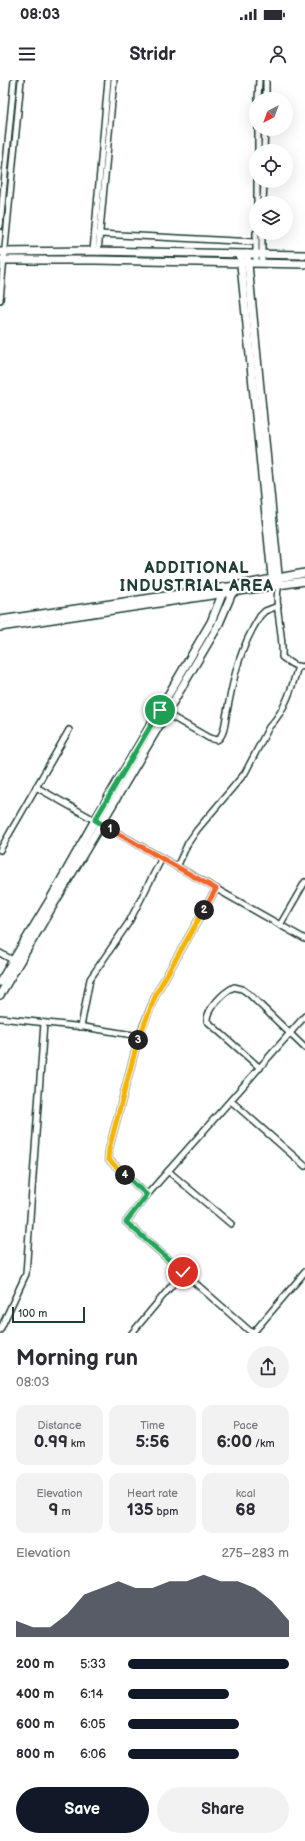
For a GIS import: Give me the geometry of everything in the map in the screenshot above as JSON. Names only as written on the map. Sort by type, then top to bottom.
[{"type":"street","points":[[0,226],[14,80]]},
{"type":"street","points":[[0,300],[2,260],[21,80]]},
{"type":"street","points":[[96,251],[108,80]]},
{"type":"street","points":[[96,251],[99,234],[114,80]]},
{"type":"street","points":[[258,92],[259,80]]},
{"type":"street","points":[[266,80],[266,92]]},
{"type":"street","points":[[99,234],[256,242],[259,254]]},
{"type":"street","points":[[259,263],[261,240]]},
{"type":"street","points":[[3,252],[96,251],[305,255]]},
{"type":"street","points":[[244,254],[283,644],[282,657],[298,666],[305,666]]},
{"type":"street","points":[[2,260],[305,264]]},
{"type":"street","points":[[0,620],[224,590],[232,593],[305,573]]},
{"type":"street","points":[[0,627],[224,590],[235,586],[305,581]]},
{"type":"street","points":[[163,711],[218,626],[235,586]]},
{"type":"street","points":[[0,995],[51,898],[98,822],[163,711],[211,622],[224,590]]},
{"type":"street","points":[[163,711],[209,738],[219,739],[223,730],[234,675],[240,655],[260,616],[265,611],[278,606]]},
{"type":"street","points":[[177,867],[188,843],[197,830],[245,773],[269,727],[275,721],[289,695],[298,666]]},
{"type":"street","points":[[0,850],[69,730]]},
{"type":"street","points":[[36,787],[305,939]]},
{"type":"street","points":[[81,1027],[90,979],[128,922],[162,858]]},
{"type":"street","points":[[280,925],[305,882]]},
{"type":"street","points":[[147,1195],[108,1159],[109,1149],[139,1036],[157,992],[216,889]]},
{"type":"street","points":[[0,953],[16,962]]},
{"type":"street","points":[[0,982],[16,962]]},
{"type":"street","points":[[260,1068],[207,1021],[209,1012],[230,988],[237,986],[249,994],[305,1048]]},
{"type":"street","points":[[305,1016],[147,1195],[126,1222],[252,1333],[305,1272]]},
{"type":"street","points":[[0,1018],[81,1027],[139,1036]]},
{"type":"street","points":[[0,1330],[26,1274],[44,1023]]},
{"type":"street","points":[[230,1101],[305,1166]]},
{"type":"street","points":[[168,1171],[231,1224]]},
{"type":"street","points":[[132,1333],[183,1272]]},
{"type":"district","name":"ADDITIONAL INDUSTRIAL AREA","points":[[197,576]]},
{"type":"route","points":[[160,710],[95,820],[216,889],[157,992],[139,1036],[125,1085],[109,1149],[108,1159],[147,1195],[126,1222],[183,1272]]}]
